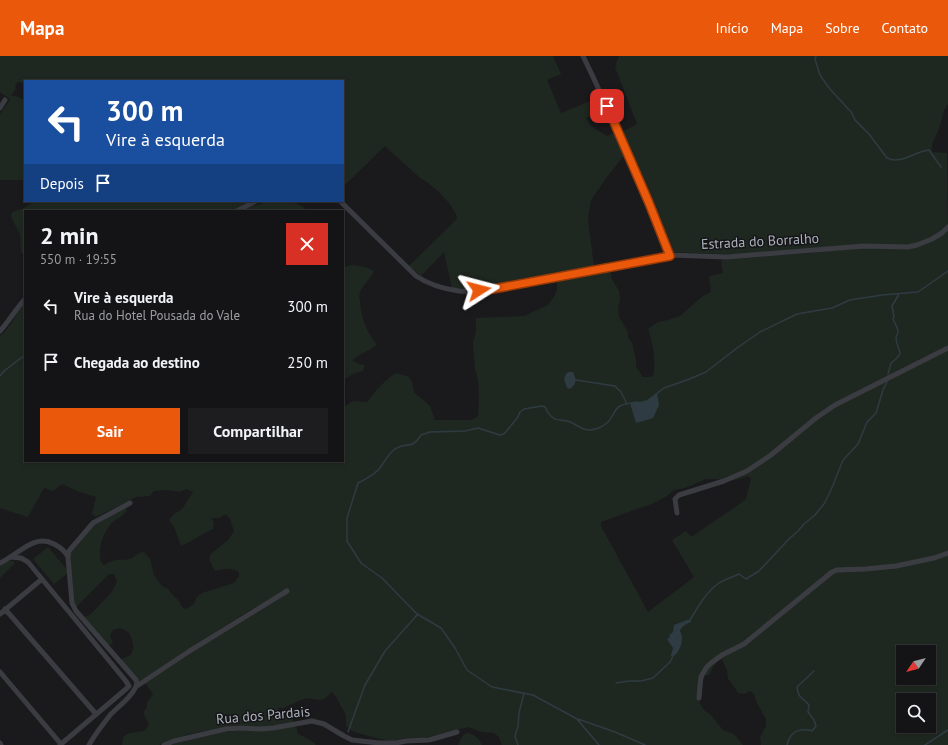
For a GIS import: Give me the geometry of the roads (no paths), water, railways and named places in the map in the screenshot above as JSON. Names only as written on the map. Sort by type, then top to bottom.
[{"type":"street","points":[[583,56],[649,203],[670,256]]},
{"type":"street","points":[[0,108],[5,100]]},
{"type":"street","points":[[239,210],[254,202]]},
{"type":"street","name":"Estrada do Borralho","points":[[341,202],[416,276],[425,282],[458,291],[488,290],[670,256],[727,258],[864,246],[908,247],[917,245],[932,238],[942,233],[948,227]]},
{"type":"street","points":[[0,331],[10,321],[24,300]]},
{"type":"street","points":[[677,513],[675,500],[679,495],[724,481],[747,471],[771,455],[816,418],[835,405],[948,348]]},
{"type":"street","points":[[68,557],[69,551],[93,523],[130,503]]},
{"type":"street","points":[[0,563],[32,543],[40,541],[51,542],[64,551],[70,564],[72,603],[76,611],[132,675],[137,683],[137,686]]},
{"type":"street","points":[[699,698],[701,677],[711,663],[722,655],[737,649],[744,644],[832,572],[837,570],[896,566],[934,558],[948,553]]},
{"type":"street","points":[[0,672],[60,744],[128,688],[128,684],[42,579],[24,560],[11,557]]},
{"type":"street","points":[[0,614],[42,579]]},
{"type":"street","points":[[89,745],[102,725],[137,686],[188,652],[287,591]]},
{"type":"street","points":[[6,609],[96,714]]},
{"type":"street","name":"Rua dos Pardais","points":[[164,745],[174,740],[226,729],[273,728],[312,721],[324,724],[352,740],[379,743],[396,744],[406,741],[429,740],[457,732]]},
{"type":"waterway","points":[[816,56],[815,59],[820,75],[829,88],[852,113],[855,120],[869,134],[887,158],[898,160],[929,150],[941,167]]},
{"type":"waterway","points":[[642,402],[647,401],[664,388],[706,372],[760,332],[797,314],[832,308],[850,300],[882,295],[918,292],[948,271]]},
{"type":"waterway","points":[[888,374],[891,363],[900,354],[896,340],[898,330],[893,319],[894,316],[892,306],[899,294]]},
{"type":"waterway","points":[[0,376],[4,371],[24,356]]},
{"type":"waterway","points":[[576,380],[615,386],[621,392],[627,404]]},
{"type":"waterway","points":[[690,620],[710,590],[724,580],[739,574],[746,579],[759,571],[788,540],[815,515],[824,504],[843,460],[858,444],[867,422],[876,413],[887,382]]},
{"type":"waterway","points":[[599,745],[577,719],[533,695],[492,687],[467,670],[455,648],[441,628],[417,614],[382,578],[361,563],[347,541],[347,518],[358,483],[377,471],[390,453],[395,449],[414,443],[421,435],[430,432],[465,431],[478,428],[500,435],[504,434],[518,417],[520,412],[524,409],[542,406],[545,407],[549,414],[555,419],[570,422],[587,430],[593,430],[602,427],[607,423],[620,406],[638,402]]},
{"type":"waterway","points":[[348,732],[365,685],[385,651],[417,615]]},
{"type":"waterway","points":[[616,683],[641,681],[653,678],[670,662],[673,656]]},
{"type":"waterway","points":[[787,745],[795,732],[804,730],[812,731],[816,726],[814,720],[808,712],[809,705],[799,695],[797,687],[814,671]]},
{"type":"waterway","points":[[518,745],[515,736],[524,693]]},
{"type":"waterway","points":[[578,719],[615,732],[645,745]]},
{"type":"waterway","points":[[925,745],[948,730]]}]
